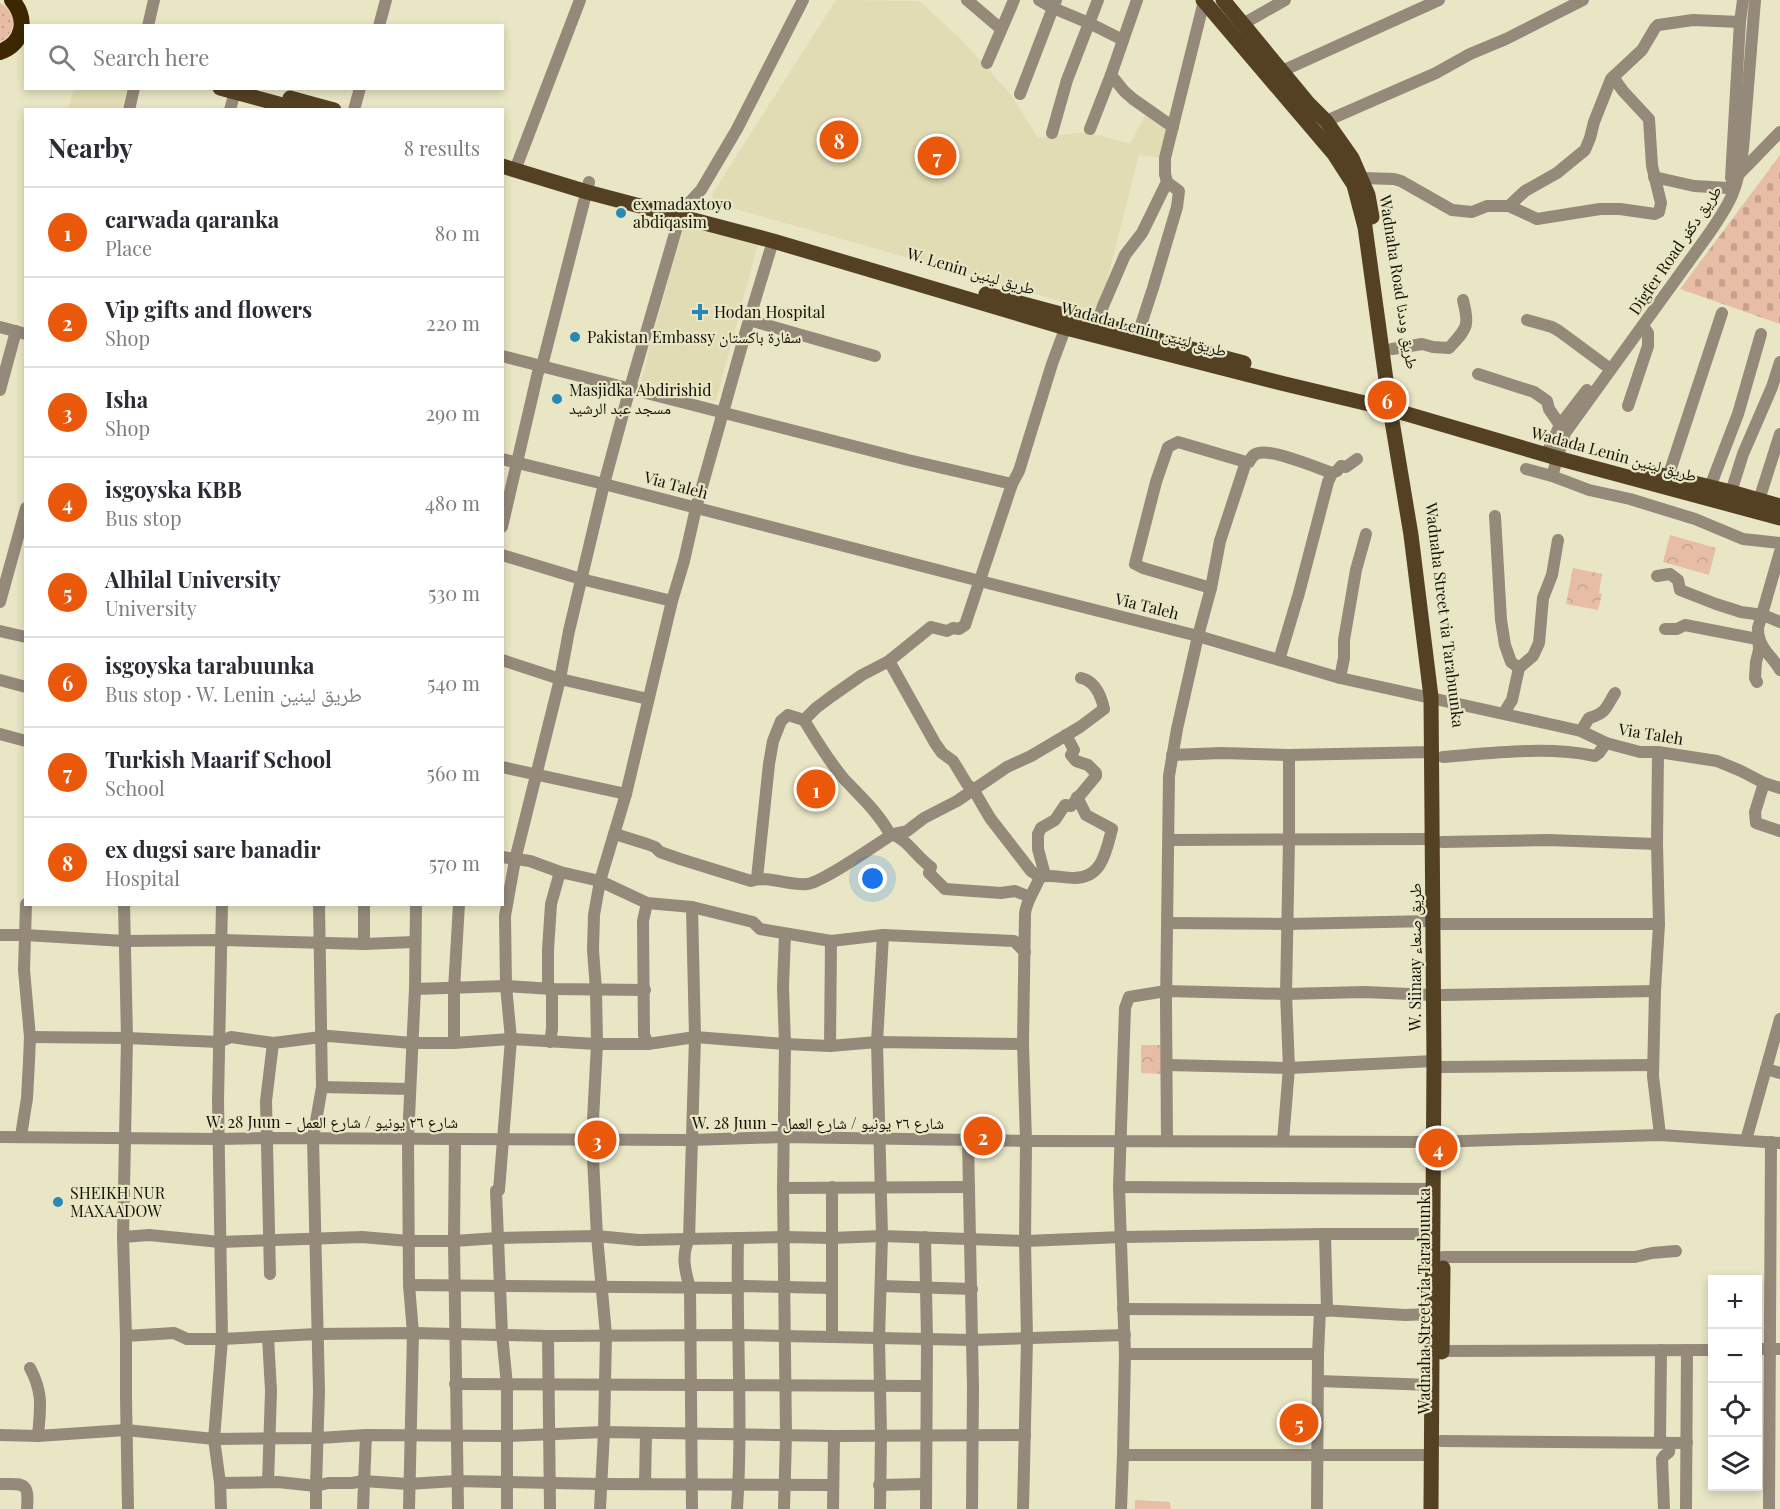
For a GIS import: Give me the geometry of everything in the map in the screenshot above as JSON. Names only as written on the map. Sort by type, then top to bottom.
[{"type":"highway","points":[[0,52],[12,45],[23,31],[21,14],[12,0]]},
{"type":"main road","name":"Wadnaha Road طريق وددنا","points":[[1223,0],[1308,103],[1326,121],[1352,158],[1362,178],[1368,195],[1373,237],[1383,281],[1392,350],[1394,406]]},
{"type":"main road","name":"Wadnaha Road طريق وددنا","points":[[1204,1],[1320,135],[1354,185],[1365,227],[1394,406]]},
{"type":"main road","points":[[236,90],[294,108]]},
{"type":"main road","points":[[262,90],[327,108]]},
{"type":"main road","name":"Wadada Lenin طريق لينين","points":[[507,164],[683,211],[773,241],[1067,323],[1394,406]]},
{"type":"main road","name":"W. Lenin طريق لينين","points":[[683,211],[791,236],[1067,323],[1097,324],[1138,334],[1287,380]]},
{"type":"main road","points":[[1394,406],[1553,452],[1668,477],[1780,506]]},
{"type":"main road","name":"W. Siinaay طريق صنعاء","points":[[1394,406],[1436,699],[1438,1064],[1437,1141],[1432,1189],[1431,1509]]},
{"type":"main road","name":"Wadada Lenin طريق لينين","points":[[1553,452],[1780,518]]},
{"type":"main road","name":"Wadnaha Street via Tarabuunka","points":[[1437,1141],[1443,1257],[1440,1509]]},
{"type":"street","points":[[148,24],[154,0]]},
{"type":"street","points":[[379,24],[386,0]]},
{"type":"street","points":[[507,164],[580,0]]},
{"type":"street","points":[[507,1509],[507,1384],[502,1334],[496,1191],[500,1190],[511,1039],[506,986],[505,916],[509,858],[535,775],[560,680],[604,484],[683,211],[701,190],[737,129],[803,0]]},
{"type":"street","points":[[967,0],[1001,29]]},
{"type":"street","points":[[987,63],[1014,0]]},
{"type":"street","points":[[1039,0],[1055,4],[1123,40]]},
{"type":"street","points":[[1052,133],[1067,80],[1098,0]]},
{"type":"street","points":[[1090,129],[1137,0]]},
{"type":"street","points":[[1243,24],[1285,0]]},
{"type":"street","points":[[1282,71],[1439,0]]},
{"type":"street","points":[[1326,121],[1436,73],[1470,54],[1506,39],[1583,0]]},
{"type":"street","name":"Digfer Road طريق دكفر","points":[[1553,452],[1560,425],[1725,199],[1733,161],[1743,0]]},
{"type":"street","name":"Digfer Road طريق دكفر","points":[[1553,452],[1726,209],[1734,193],[1740,173],[1755,0]]},
{"type":"street","points":[[1138,334],[1177,207],[1179,191],[1167,182],[1165,158],[1204,1]]},
{"type":"street","points":[[1020,94],[1055,4]]},
{"type":"street","points":[[1509,206],[1524,191],[1557,173],[1585,150],[1613,77],[1642,50],[1658,25],[1693,20],[1740,22]]},
{"type":"street","points":[[1111,75],[1145,109],[1173,127]]},
{"type":"street","points":[[1362,178],[1401,181],[1452,210],[1472,212],[1487,206],[1509,206],[1537,219],[1600,209],[1655,214],[1659,212],[1661,203],[1654,177],[1649,119],[1613,77]]},
{"type":"street","points":[[130,108],[134,90]]},
{"type":"street","points":[[231,108],[236,90]]},
{"type":"street","points":[[355,108],[359,90]]},
{"type":"street","points":[[1740,173],[1780,132]]},
{"type":"street","points":[[1654,177],[1694,186],[1729,188]]},
{"type":"street","points":[[1097,324],[1125,255],[1142,233],[1167,182]]},
{"type":"street","points":[[504,519],[538,372],[542,366],[588,187]]},
{"type":"street","points":[[600,1509],[606,1335],[597,1236],[592,1139],[597,1044],[593,950],[594,915],[600,881],[626,794],[696,507],[773,241]]},
{"type":"street","points":[[1392,350],[1422,344],[1449,348],[1465,331],[1467,316],[1463,300]]},
{"type":"street","points":[[1668,477],[1722,313]]},
{"type":"street","points":[[749,320],[874,356]]},
{"type":"street","points":[[1527,320],[1559,331],[1605,365]]},
{"type":"street","points":[[804,720],[816,708],[862,675],[889,661],[931,627],[947,631],[953,628],[959,629],[965,625],[1012,484],[1019,471],[1052,363],[1067,323]]},
{"type":"street","points":[[1628,406],[1648,346],[1648,333],[1643,326]]},
{"type":"street","points":[[0,327],[21,333],[0,390]]},
{"type":"street","points":[[1710,487],[1738,414],[1761,334]]},
{"type":"street","points":[[504,356],[908,460],[1012,484]]},
{"type":"street","points":[[1731,492],[1743,454],[1772,387],[1780,362]]},
{"type":"street","points":[[1478,374],[1534,392],[1547,401],[1549,409],[1560,425]]},
{"type":"street","points":[[1759,500],[1780,434]]},
{"type":"street","points":[[1211,588],[1135,564],[1156,482],[1168,447],[1178,442],[1246,462]]},
{"type":"street","points":[[1167,1141],[1166,991],[1169,776],[1220,541],[1246,462],[1249,462],[1252,456],[1261,452],[1297,460],[1332,473],[1357,459]]},
{"type":"street","points":[[1552,476],[1553,452]]},
{"type":"street","name":"Via Taleh","points":[[504,460],[1198,636],[1340,678],[1581,731],[1606,743],[1640,752],[1658,752],[1717,761],[1780,788]]},
{"type":"street","points":[[1526,469],[1589,490],[1630,499],[1695,519],[1743,539],[1780,543]]},
{"type":"street","points":[[1280,660],[1324,495],[1332,473]]},
{"type":"street","points":[[1495,516],[1501,620],[1505,645],[1511,662],[1519,668]]},
{"type":"street","points":[[1340,678],[1356,570],[1366,534]]},
{"type":"street","points":[[0,602],[22,535]]},
{"type":"street","points":[[1504,713],[1512,700],[1519,668],[1533,656],[1539,643],[1543,598],[1552,575],[1558,540]]},
{"type":"street","points":[[1780,552],[1758,628],[1761,646],[1772,656],[1780,670]]},
{"type":"street","points":[[504,556],[581,579],[672,601]]},
{"type":"street","points":[[1656,576],[1670,574],[1678,580],[1680,590],[1716,604],[1742,612],[1763,615],[1780,622]]},
{"type":"street","points":[[1665,629],[1677,629],[1685,625],[1757,639],[1759,637]]},
{"type":"street","points":[[0,631],[24,637]]},
{"type":"street","points":[[1756,682],[1759,637]]},
{"type":"street","points":[[504,661],[560,680],[648,699]]},
{"type":"street","points":[[889,661],[935,743],[942,753],[953,761],[967,784],[974,789],[990,818],[1031,871],[1042,876],[1074,878],[1091,875],[1099,868],[1112,830],[1086,815],[1077,797]]},
{"type":"street","points":[[615,834],[655,847],[660,852],[680,860],[751,880],[758,878],[794,885],[811,884],[893,834],[907,831],[1007,767],[1031,756],[1080,727],[1104,709],[1097,689],[1089,679],[1081,678]]},
{"type":"street","points":[[0,680],[24,686]]},
{"type":"street","points":[[1581,731],[1589,718],[1606,710],[1615,693]]},
{"type":"street","points":[[758,878],[773,741],[781,721],[788,715],[804,720],[827,758],[871,806],[890,834],[905,842],[931,867],[929,873],[945,889],[1001,893],[1015,891],[1030,897]]},
{"type":"street","points":[[0,734],[24,740]]},
{"type":"street","points":[[1023,1509],[1027,1339],[1023,1044],[1025,907],[1042,876],[1038,849],[1038,834],[1041,828],[1055,820],[1065,805],[1071,806],[1096,776],[1096,772],[1088,765],[1076,761],[1071,755],[1074,750],[1066,735]]},
{"type":"street","points":[[1172,755],[1221,753],[1437,754],[1525,751],[1582,753],[1595,756],[1606,743]]},
{"type":"street","points":[[1658,752],[1659,924],[1653,1065],[1660,1135]]},
{"type":"street","points":[[1283,1141],[1289,1068],[1286,994],[1289,755]]},
{"type":"street","points":[[504,767],[626,794]]},
{"type":"street","points":[[1764,783],[1755,813],[1756,823],[1780,831]]},
{"type":"street","points":[[1168,840],[1548,840],[1657,844]]},
{"type":"street","points":[[509,858],[530,861],[560,872],[600,881],[647,903],[692,907],[753,922],[760,929],[785,934],[831,941],[883,935],[1014,941],[1025,952]]},
{"type":"street","points":[[550,1042],[552,989],[548,984],[548,951],[551,904],[560,872]]},
{"type":"street","points":[[647,903],[644,921],[644,1035],[648,1044]]},
{"type":"street","points":[[21,1136],[27,1098],[30,1037],[24,970],[26,906]]},
{"type":"street","points":[[124,906],[127,1038],[123,1237],[128,1509]]},
{"type":"street","points":[[221,1509],[214,1438],[222,1339],[218,1139],[222,906]]},
{"type":"street","points":[[316,1509],[319,1392],[313,1138],[322,1087],[319,906]]},
{"type":"street","points":[[364,906],[364,944]]},
{"type":"street","points":[[409,1509],[413,1333],[409,1285],[408,1139],[415,989],[416,906]]},
{"type":"street","points":[[454,1043],[454,988],[459,906]]},
{"type":"street","points":[[692,907],[695,1037],[688,1239],[684,1248],[685,1271],[690,1287],[692,1509]]},
{"type":"street","points":[[1167,923],[1659,924]]},
{"type":"street","points":[[784,1509],[786,1484],[783,1188],[785,934]]},
{"type":"street","points":[[0,935],[124,941],[222,940],[364,944],[414,942]]},
{"type":"street","points":[[880,1509],[879,1339],[882,1236],[877,1042],[883,935]]},
{"type":"street","points":[[830,1046],[831,941]]},
{"type":"street","points":[[415,989],[506,986],[645,990]]},
{"type":"street","points":[[1121,1509],[1125,1335],[1119,1187],[1126,1005],[1129,997],[1166,991],[1286,994],[1364,992],[1437,995],[1655,991]]},
{"type":"street","points":[[1746,1140],[1780,1019]]},
{"type":"street","points":[[30,1037],[219,1042],[231,1038],[273,1043],[329,1036],[412,1043],[511,1039],[597,1044],[648,1044],[695,1037],[830,1046],[877,1042],[1023,1044]]},
{"type":"street","points":[[270,1274],[266,1101],[273,1043]]},
{"type":"street","points":[[1167,1065],[1289,1068],[1438,1064],[1653,1065]]},
{"type":"street","points":[[1766,1069],[1780,1073]]},
{"type":"street","points":[[322,1087],[409,1089]]},
{"type":"street","name":"W. 28 Juun - شارع ٢٦ يونيو / شارع العمل","points":[[0,1137],[691,1140],[879,1137],[1026,1141],[1437,1141],[1660,1135],[1775,1142]]},
{"type":"street","points":[[455,1139],[454,1286],[458,1509]]},
{"type":"street","points":[[968,1140],[972,1289],[972,1509]]},
{"type":"street","points":[[1769,1509],[1775,1440],[1775,1395],[1769,1349],[1775,1142]]},
{"type":"street","points":[[832,1186],[832,1336]]},
{"type":"street","points":[[783,1188],[969,1187]]},
{"type":"street","points":[[1119,1187],[1432,1189]]},
{"type":"street","points":[[1317,1509],[1318,1354],[1324,1310],[1325,1234]]},
{"type":"street","points":[[123,1237],[149,1235],[220,1242],[316,1238],[454,1241],[597,1236],[638,1240],[925,1236],[1025,1241],[1122,1237],[1432,1234]]},
{"type":"street","points":[[925,1236],[926,1509]]},
{"type":"street","points":[[737,1509],[739,1484],[738,1239]]},
{"type":"street","points":[[1443,1257],[1635,1257],[1676,1251]]},
{"type":"street","points":[[409,1285],[832,1288]]},
{"type":"street","points":[[881,1286],[972,1289]]},
{"type":"street","points":[[1124,1309],[1324,1310],[1405,1315],[1432,1314]]},
{"type":"street","points":[[126,1336],[174,1333],[187,1338],[222,1339],[317,1334],[413,1333],[548,1336],[691,1334],[972,1340],[1125,1335]]},
{"type":"street","points":[[548,1336],[550,1509]]},
{"type":"street","points":[[267,1337],[271,1391],[268,1482]]},
{"type":"street","points":[[1661,1350],[1665,1442],[1669,1452],[1662,1459],[1664,1509]]},
{"type":"street","points":[[1686,1509],[1687,1350]]},
{"type":"street","points":[[1442,1351],[1708,1350]]},
{"type":"street","points":[[1125,1354],[1318,1354]]},
{"type":"street","points":[[30,1368],[40,1390],[38,1436]]},
{"type":"street","points":[[1318,1382],[1432,1385]]},
{"type":"street","points":[[455,1384],[926,1386]]},
{"type":"street","points":[[0,1435],[38,1436],[126,1430],[214,1438],[319,1438],[411,1434],[506,1436],[604,1432],[834,1436],[1025,1435]]},
{"type":"street","points":[[645,1484],[646,1434]]},
{"type":"street","points":[[363,1509],[366,1435]]},
{"type":"street","points":[[832,1509],[834,1436]]},
{"type":"street","points":[[1442,1441],[1687,1443]]},
{"type":"street","points":[[1124,1455],[1431,1455]]},
{"type":"street","points":[[220,1483],[278,1482],[316,1486],[363,1481],[408,1484],[456,1481],[832,1485]]},
{"type":"street","points":[[0,1484],[22,1484],[27,1487],[27,1509]]},
{"type":"street","points":[[879,1485],[926,1485]]},
{"type":"shaded area","points":[[836,0],[919,1],[961,39],[1012,96],[1038,138],[1087,132],[1130,144],[1146,114],[1168,129],[1162,158],[1139,155],[1099,312],[718,204],[715,201],[712,197],[714,191]]},
{"type":"shaded area","points":[[73,90],[127,90],[121,108],[68,108]]},
{"type":"shaded area","name":"Hodan Hospital","points":[[683,224],[758,243],[716,401],[641,381]]},
{"type":"green space","points":[[0,3],[10,12],[13,23],[10,34],[0,42]]},
{"type":"green space","points":[[1780,155],[1780,324],[1680,289]]},
{"type":"green space","points":[[1670,535],[1716,548],[1709,575],[1663,562]]},
{"type":"green space","points":[[1573,568],[1602,574],[1599,593],[1602,594],[1598,610],[1566,604]]},
{"type":"green space","points":[[1141,1045],[1161,1045],[1161,1074],[1141,1073]]},
{"type":"green space","points":[[1135,1500],[1170,1502],[1171,1509],[1135,1509]]},
{"type":"place","name":"ex dugsi sare banadir","points":[[839,140]]},
{"type":"place","name":"Turkish Maarif School","points":[[937,156]]},
{"type":"place","name":"ex madaxtoyo abdiqasim","points":[[621,213]]},
{"type":"place","name":"Hodan Hospital","points":[[700,312]]},
{"type":"place","name":"Pakistan Embassy سفارة باكستان","points":[[575,337]]},
{"type":"place","name":"Masjidka Abdirishid مسجد عبد الرشيد","points":[[557,399]]},
{"type":"place","name":"isgoyska tarabuunka","points":[[1387,400]]},
{"type":"place","name":"carwada qaranka","points":[[816,789]]},
{"type":"place","name":"Vip gifts and flowers","points":[[983,1136]]},
{"type":"place","name":"Isha","points":[[597,1140]]},
{"type":"place","name":"isgoyska KBB","points":[[1438,1148]]},
{"type":"place","name":"SHEIKH NUR MAXAADOW","points":[[58,1202]]},
{"type":"place","name":"Alhilal University","points":[[1299,1423]]}]
